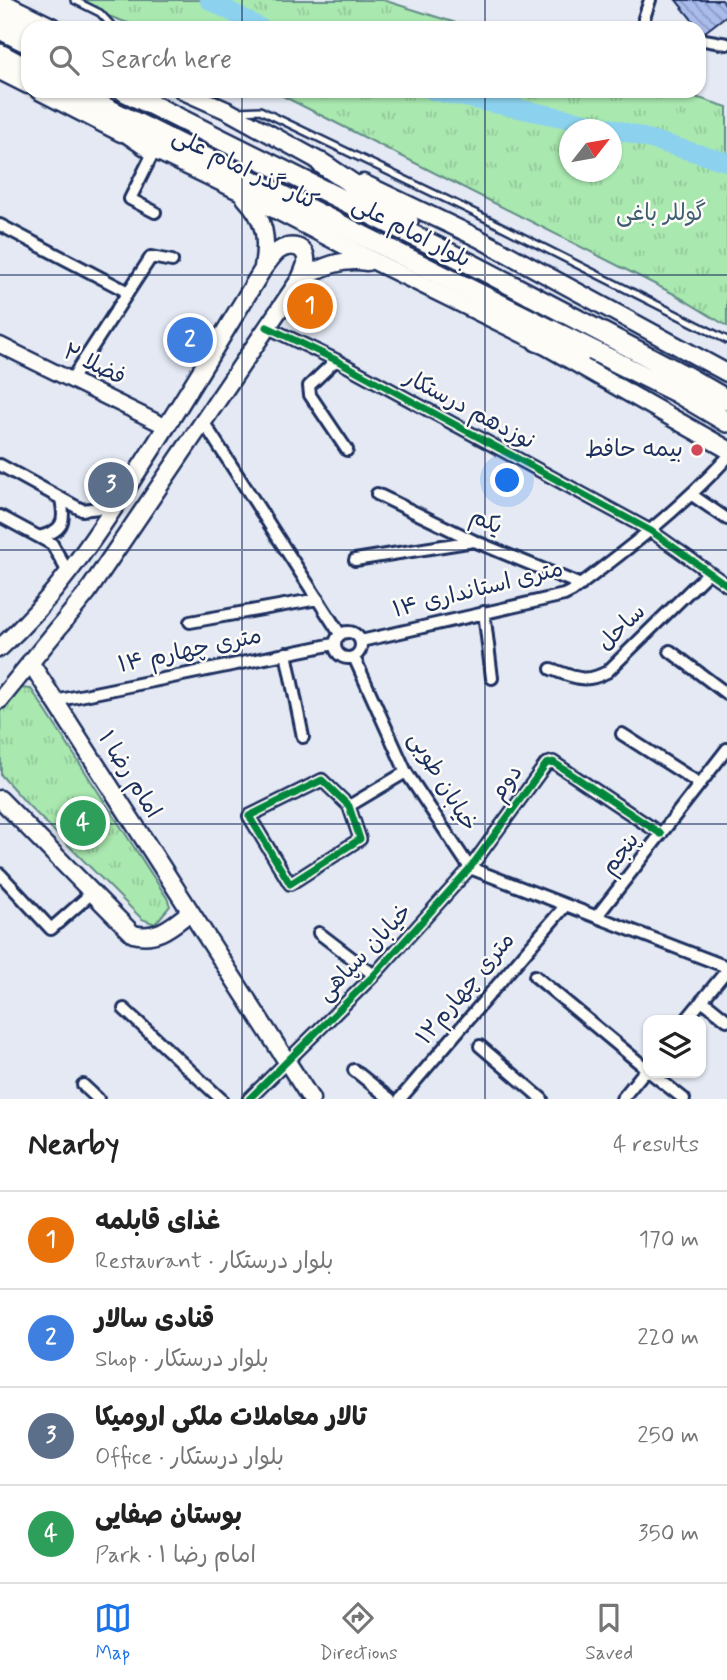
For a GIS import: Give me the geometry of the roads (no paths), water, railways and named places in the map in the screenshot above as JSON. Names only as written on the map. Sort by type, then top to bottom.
[{"type":"highway","points":[[0,16],[21,22]]},
{"type":"highway","points":[[0,29],[21,40]]},
{"type":"highway","points":[[0,54],[21,65]]},
{"type":"highway","points":[[75,98],[154,151]]},
{"type":"highway","name":"بلوار امام علی","points":[[86,98],[676,392],[727,422]]},
{"type":"highway","name":"بلوار امام علی","points":[[138,98],[473,265],[727,400]]},
{"type":"highway","points":[[321,163],[473,265]]},
{"type":"highway","points":[[537,341],[676,392]]},
{"type":"main road","points":[[0,1],[41,21]]},
{"type":"main road","points":[[0,71],[21,82]]},
{"type":"main road","name":"کنار گذر امام علی","points":[[52,98],[537,341],[727,449]]},
{"type":"main road","name":"کنار گذر امام علی","points":[[199,98],[228,111],[321,163],[478,238],[727,373]]},
{"type":"main road","points":[[237,190],[258,212],[263,225],[266,251],[263,269]]},
{"type":"main road","points":[[0,648],[69,574],[167,427],[263,269],[276,252],[291,246],[300,248],[306,263],[300,279],[88,593],[0,700]]},
{"type":"main road","points":[[300,279],[323,266],[351,260],[378,263]]},
{"type":"main road","name":"امام رضا ۱","points":[[30,662],[311,1099]]},
{"type":"main road","points":[[0,799],[133,934],[146,937],[162,933],[189,913]]},
{"type":"street","points":[[644,21],[650,0]]},
{"type":"street","points":[[706,40],[727,44]]},
{"type":"street","points":[[154,151],[130,199],[155,212]]},
{"type":"street","points":[[0,225],[128,292]]},
{"type":"street","points":[[71,380],[151,257],[172,261]]},
{"type":"street","name":"نوزدهم درستکار","points":[[267,327],[336,360],[651,531],[727,585]]},
{"type":"street","name":"فضلا ۲","points":[[0,345],[167,427]]},
{"type":"street","points":[[336,360],[309,386],[310,395],[347,450]]},
{"type":"street","points":[[204,422],[318,599],[337,639],[336,651],[347,659],[359,653],[361,641],[352,632],[337,639]]},
{"type":"street","name":"۱۴ متری استانداری","points":[[361,641],[564,595],[651,531],[692,495],[727,458]]},
{"type":"street","points":[[0,465],[82,510],[116,506]]},
{"type":"street","name":"یکم","points":[[377,494],[474,541],[581,585]]},
{"type":"street","points":[[692,495],[727,519]]},
{"type":"street","points":[[39,537],[52,534],[61,525],[64,514],[61,499]]},
{"type":"street","points":[[0,516],[52,544],[69,574]]},
{"type":"street","points":[[355,560],[474,541]]},
{"type":"street","name":"ساحل","points":[[551,669],[581,679],[593,679],[607,672],[709,572]]},
{"type":"street","points":[[190,622],[318,599]]},
{"type":"street","points":[[484,612],[492,678]]},
{"type":"street","name":"۱۴ متری چهارم","points":[[55,701],[286,653],[337,639]]},
{"type":"street","points":[[670,651],[727,694]]},
{"type":"street","points":[[286,653],[303,737]]},
{"type":"street","name":"خیابان طوبی","points":[[354,657],[406,772],[470,868],[727,968]]},
{"type":"street","points":[[622,734],[700,784]]},
{"type":"street","name":"پنجم","points":[[597,916],[726,751]]},
{"type":"street","name":"دوم","points":[[470,868],[537,773],[545,764],[553,762],[661,834]]},
{"type":"street","points":[[349,806],[406,772]]},
{"type":"street","points":[[321,780],[349,806],[360,839],[290,884],[249,816],[321,780]]},
{"type":"street","name":"خیابان سپاهی","points":[[249,1099],[373,975],[470,868]]},
{"type":"street","points":[[0,874],[51,929],[93,892]]},
{"type":"street","name":"۱۲متری چهارم","points":[[400,1099],[565,906]]},
{"type":"street","points":[[319,933],[373,975]]},
{"type":"street","points":[[690,1015],[727,968]]},
{"type":"street","points":[[535,976],[643,1065]]},
{"type":"street","points":[[702,1000],[727,1020]]},
{"type":"street","points":[[124,1009],[221,1099]]},
{"type":"street","points":[[480,1046],[542,1099]]},
{"type":"street","points":[[354,1070],[390,1099]]},
{"type":"street","points":[[622,1099],[643,1076]]},
{"type":"street","points":[[659,1078],[684,1099]]},
{"type":"street","points":[[82,1085],[98,1099]]},
{"type":"lane","points":[[74,0],[100,13],[107,21]]},
{"type":"lane","points":[[228,111],[260,110],[477,214],[727,340]]},
{"type":"waterway","points":[[209,0],[248,21]]},
{"type":"waterway","points":[[467,98],[608,127],[727,162]]},
{"type":"place","name":"غذای قابلمه","points":[[310,306]]},
{"type":"place","name":"قنادی سالار","points":[[190,340]]},
{"type":"place","name":"بیمه حافط","points":[[697,450]]},
{"type":"place","name":"تالار معاملات ملکی ارومیکا","points":[[111,485]]},
{"type":"place","name":"بوستان صفایی","points":[[83,823]]},
{"type":"park label","name":"گوللر باغی","points":[[661,214]]}]
